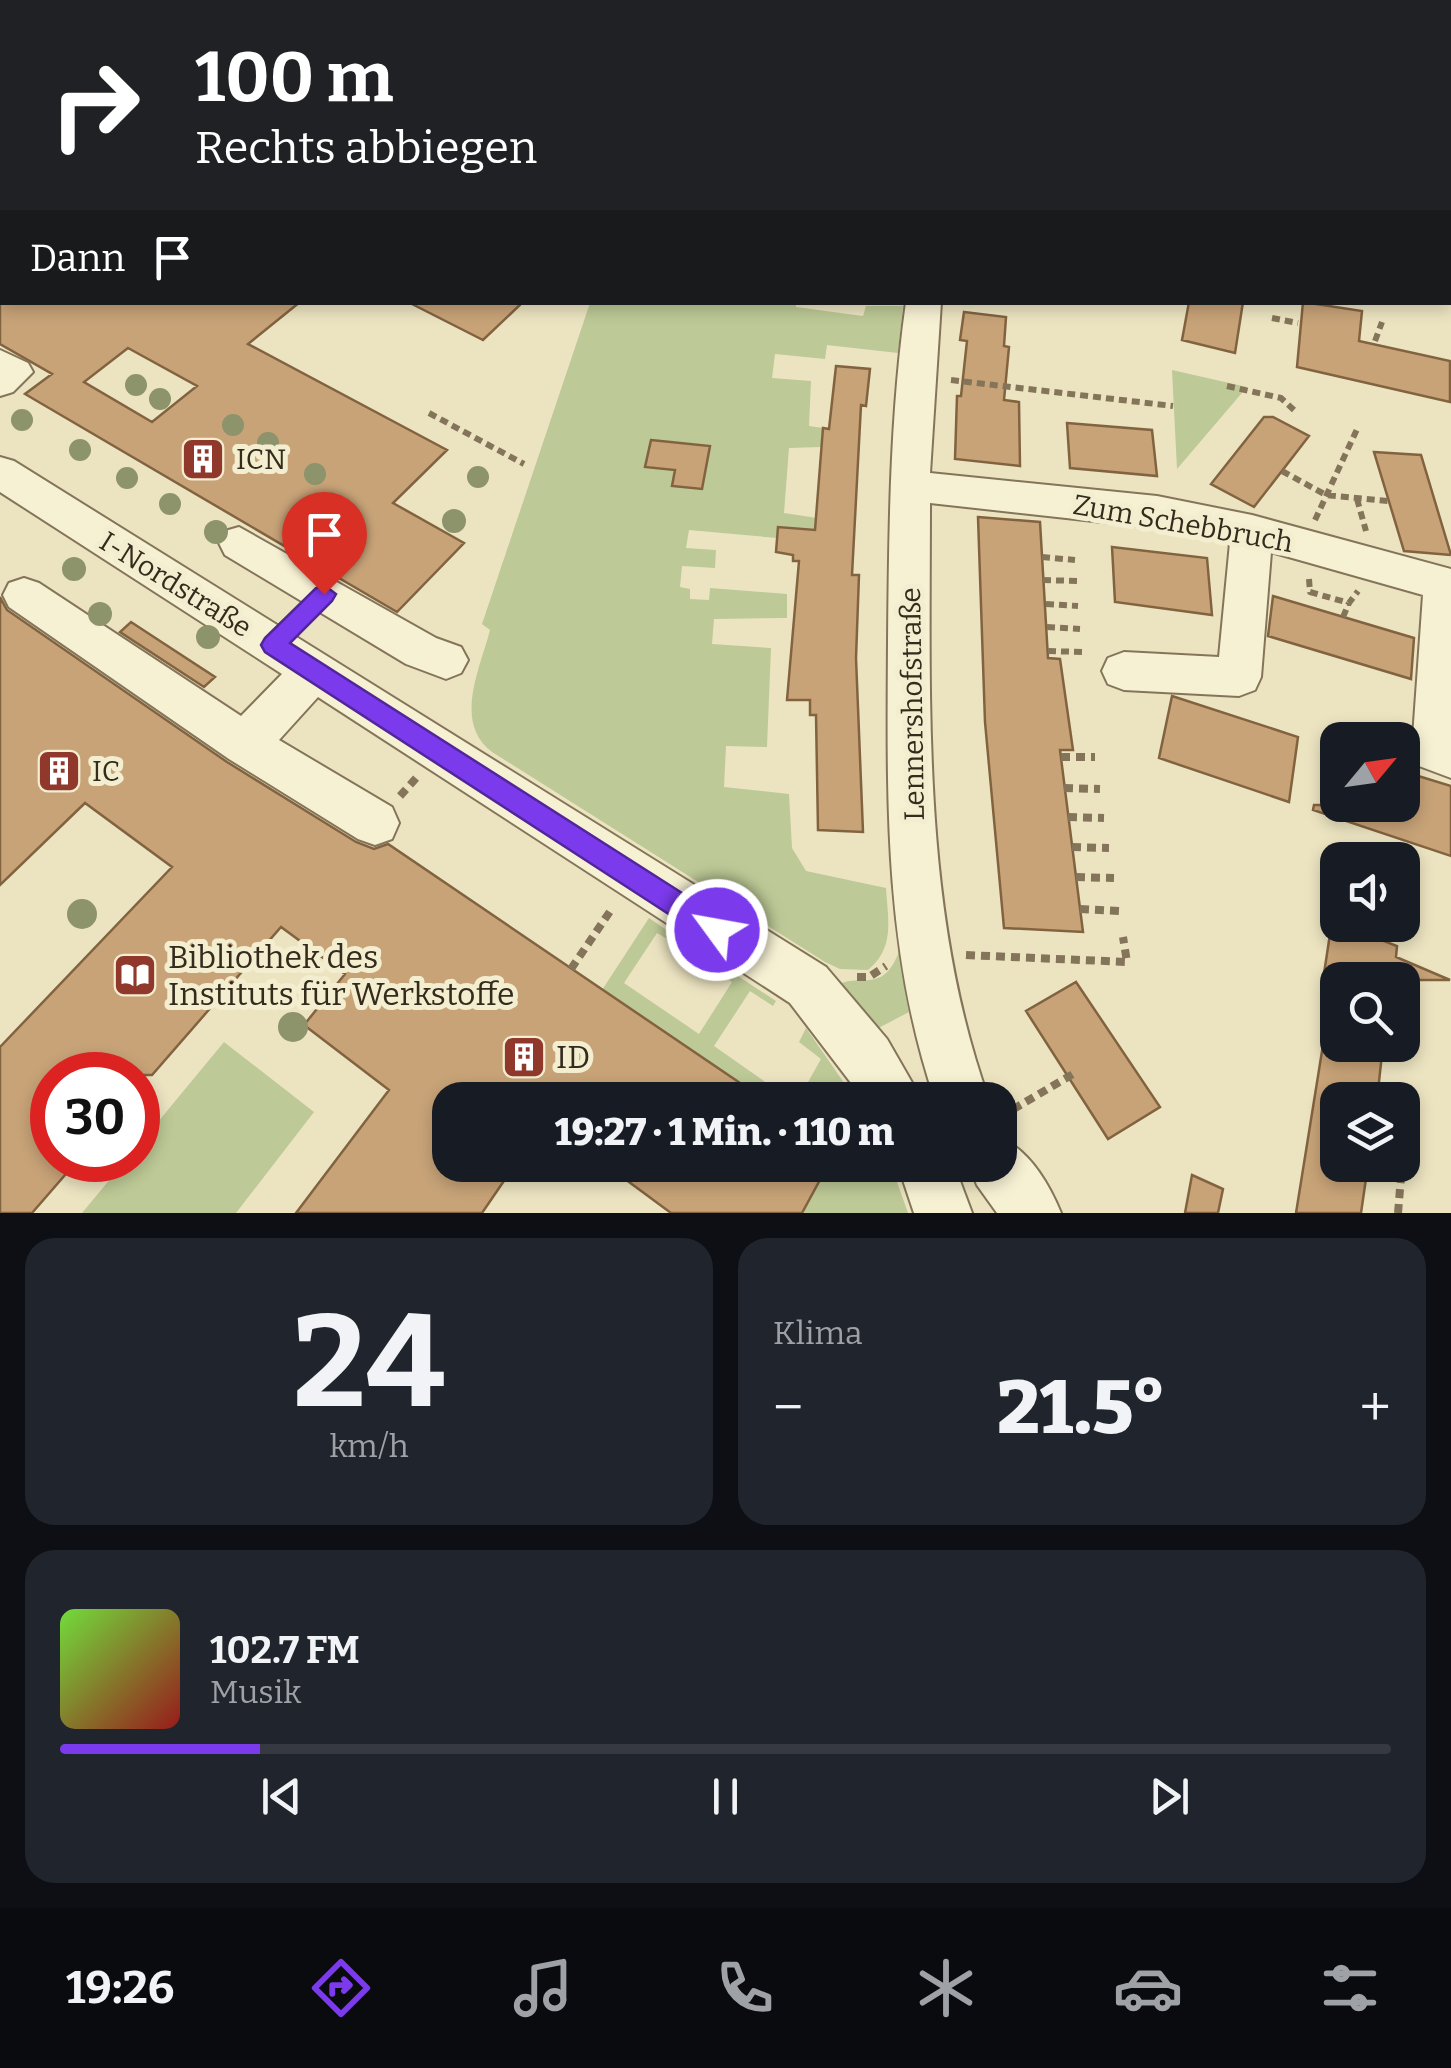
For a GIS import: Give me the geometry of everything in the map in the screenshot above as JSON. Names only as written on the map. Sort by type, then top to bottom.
[{"type":"street","name":"Lennershofstraße","points":[[924,305],[912,375],[908,766],[933,1018],[956,1082]]},
{"type":"street","points":[[0,362],[15,372],[0,383]]},
{"type":"street","name":"I-Nordstraße","points":[[4,480],[273,645],[808,985],[883,1082]]},
{"type":"street","name":"Zum Schebbruch","points":[[909,486],[1114,506],[1252,531],[1448,585]]},
{"type":"street","points":[[1124,672],[1238,677],[1252,531]]},
{"type":"street","points":[[239,543],[421,651],[446,660]]},
{"type":"street","points":[[1448,585],[1436,751],[1451,756]]},
{"type":"street","points":[[273,645],[324,594]]},
{"type":"street","points":[[24,595],[245,744],[375,823]]},
{"type":"street","points":[[245,744],[314,671]]},
{"type":"street","points":[[932,1182],[943,1213]]},
{"type":"street","points":[[1009,1182],[1032,1213]]},
{"type":"path","points":[[1272,318],[1298,324]]},
{"type":"path","points":[[1375,341],[1382,322]]},
{"type":"path","points":[[912,375],[1173,406]]},
{"type":"path","points":[[1227,386],[1281,398],[1295,411]]},
{"type":"path","points":[[429,413],[524,464]]},
{"type":"path","points":[[1303,544],[1358,428]]},
{"type":"path","points":[[1282,470],[1326,494],[1388,500]]},
{"type":"path","points":[[1042,558],[1075,560]]},
{"type":"path","points":[[1043,580],[1077,581]]},
{"type":"path","points":[[1343,617],[1349,603]]},
{"type":"path","points":[[1046,604],[1078,606]]},
{"type":"path","points":[[1047,627],[1080,629]]},
{"type":"path","points":[[1048,651],[1082,652]]},
{"type":"path","points":[[375,823],[441,752]]},
{"type":"path","points":[[1060,757],[1095,758]]},
{"type":"path","points":[[1064,788],[1100,789]]},
{"type":"path","points":[[1068,817],[1104,818]]},
{"type":"path","points":[[1072,847],[1108,848]]},
{"type":"path","points":[[571,969],[632,876]]},
{"type":"path","points":[[1076,878],[1114,878]]},
{"type":"path","points":[[1080,908],[1119,910]]},
{"type":"path","points":[[808,985],[838,976],[869,977],[888,964],[898,944],[1127,962],[1123,937]]},
{"type":"path","points":[[1017,1107],[1073,1074]]},
{"type":"path","points":[[1398,1213],[1401,1182]]},
{"type":"green space","points":[[589,305],[796,305],[863,316],[866,306],[903,306],[898,353],[827,345],[825,359],[775,354],[772,378],[811,381],[809,426],[823,428],[821,447],[789,448],[784,513],[817,518],[816,530],[779,527],[777,538],[689,530],[686,548],[716,550],[715,568],[682,566],[680,587],[690,589],[690,599],[709,600],[710,588],[787,594],[787,618],[714,619],[712,644],[771,648],[767,747],[726,746],[724,787],[789,794],[792,848],[806,871],[886,888],[886,943],[868,970],[840,969],[825,962],[492,752],[480,740],[472,711],[476,678],[490,630],[482,624]]},
{"type":"green space","points":[[1172,370],[1247,387],[1177,469]]},
{"type":"green space","points":[[649,918],[684,942],[681,947],[657,933],[624,983],[699,1034],[732,982],[711,967],[715,961],[776,1001],[773,1006],[750,991],[714,1046],[765,1082],[738,1082],[602,990]]},
{"type":"green space","points":[[905,951],[909,1012],[871,1032],[834,987],[885,974],[899,952]]},
{"type":"green space","points":[[806,1028],[844,1082],[808,1082],[821,1059],[799,1042]]},
{"type":"green space","points":[[224,1042],[314,1112],[236,1213],[82,1213],[108,1182],[160,1182],[160,1119]]},
{"type":"green space","points":[[819,1182],[897,1182],[908,1213],[802,1213]]},
{"type":"building","points":[[0,305],[296,305],[248,344],[447,450],[393,503],[464,543],[397,612],[25,394],[52,374],[0,344]],"holes":[[[128,348],[197,386],[152,422],[84,382]]]},
{"type":"building","points":[[414,305],[520,305],[483,340]]},
{"type":"building","points":[[1188,305],[1243,305],[1235,353],[1182,340]]},
{"type":"building","points":[[1303,305],[1362,311],[1359,341],[1450,361],[1450,402],[1297,367]]},
{"type":"building","points":[[964,312],[1006,317],[1004,346],[1009,347],[1004,400],[1019,402],[1020,466],[955,459],[957,396],[961,396],[967,341],[960,340]]},
{"type":"building","points":[[836,366],[870,369],[866,406],[861,405],[852,575],[859,575],[856,658],[863,832],[818,830],[816,715],[810,715],[810,700],[787,700],[799,561],[793,561],[793,555],[776,552],[778,527],[815,530],[823,428],[829,429]]},
{"type":"building","points":[[1264,417],[1273,417],[1309,436],[1254,507],[1211,484]]},
{"type":"building","points":[[1067,423],[1152,430],[1157,476],[1070,468]]},
{"type":"building","points":[[651,440],[710,446],[702,489],[672,486],[675,470],[645,467]]},
{"type":"building","points":[[1374,452],[1421,455],[1451,555],[1404,551]]},
{"type":"building","points":[[978,517],[1040,522],[1048,658],[1060,659],[1073,750],[1060,750],[1083,932],[1004,928],[985,722]]},
{"type":"building","points":[[1112,547],[1207,558],[1212,615],[1115,602]]},
{"type":"building","points":[[1273,596],[1414,638],[1411,679],[1268,636]]},
{"type":"building","points":[[0,597],[7,610],[227,762],[356,842],[374,849],[388,844],[738,1082],[432,1082],[432,1182],[503,1182],[482,1213],[296,1213],[389,1090],[304,1025],[345,974],[281,927],[160,1066],[160,1052],[30,1052],[30,1182],[59,1182],[32,1213],[0,1213],[0,1047],[172,867],[85,803],[0,885]]},
{"type":"building","points":[[131,622],[215,677],[204,687],[120,632]]},
{"type":"building","points":[[1172,696],[1298,737],[1289,802],[1159,758]]},
{"type":"building","points":[[1420,777],[1451,786],[1451,856],[1420,846],[1420,842],[1349,822],[1420,822]]},
{"type":"building","points":[[1329,942],[1387,942],[1397,946],[1396,957],[1408,962],[1326,962]]},
{"type":"building","points":[[1420,967],[1450,980],[1420,980]]},
{"type":"building","points":[[1076,982],[1160,1107],[1108,1139],[1026,1011]]},
{"type":"building","points":[[1320,1062],[1381,1062],[1379,1082],[1320,1082],[1320,1182],[1366,1182],[1361,1213],[1296,1213]]},
{"type":"building","points":[[1192,1175],[1223,1189],[1218,1213],[1185,1213]]},
{"type":"building","points":[[629,1182],[819,1182],[802,1213],[671,1213]]},
{"type":"place","name":"ICN","points":[[203,459]]},
{"type":"place","name":"IC","points":[[59,771]]},
{"type":"place","name":"Bibliothek des Instituts für Werkstoffe","points":[[135,975]]},
{"type":"place","name":"ID","points":[[524,1057]]},
{"type":"route","points":[[324,594],[273,645],[717,930]]}]
